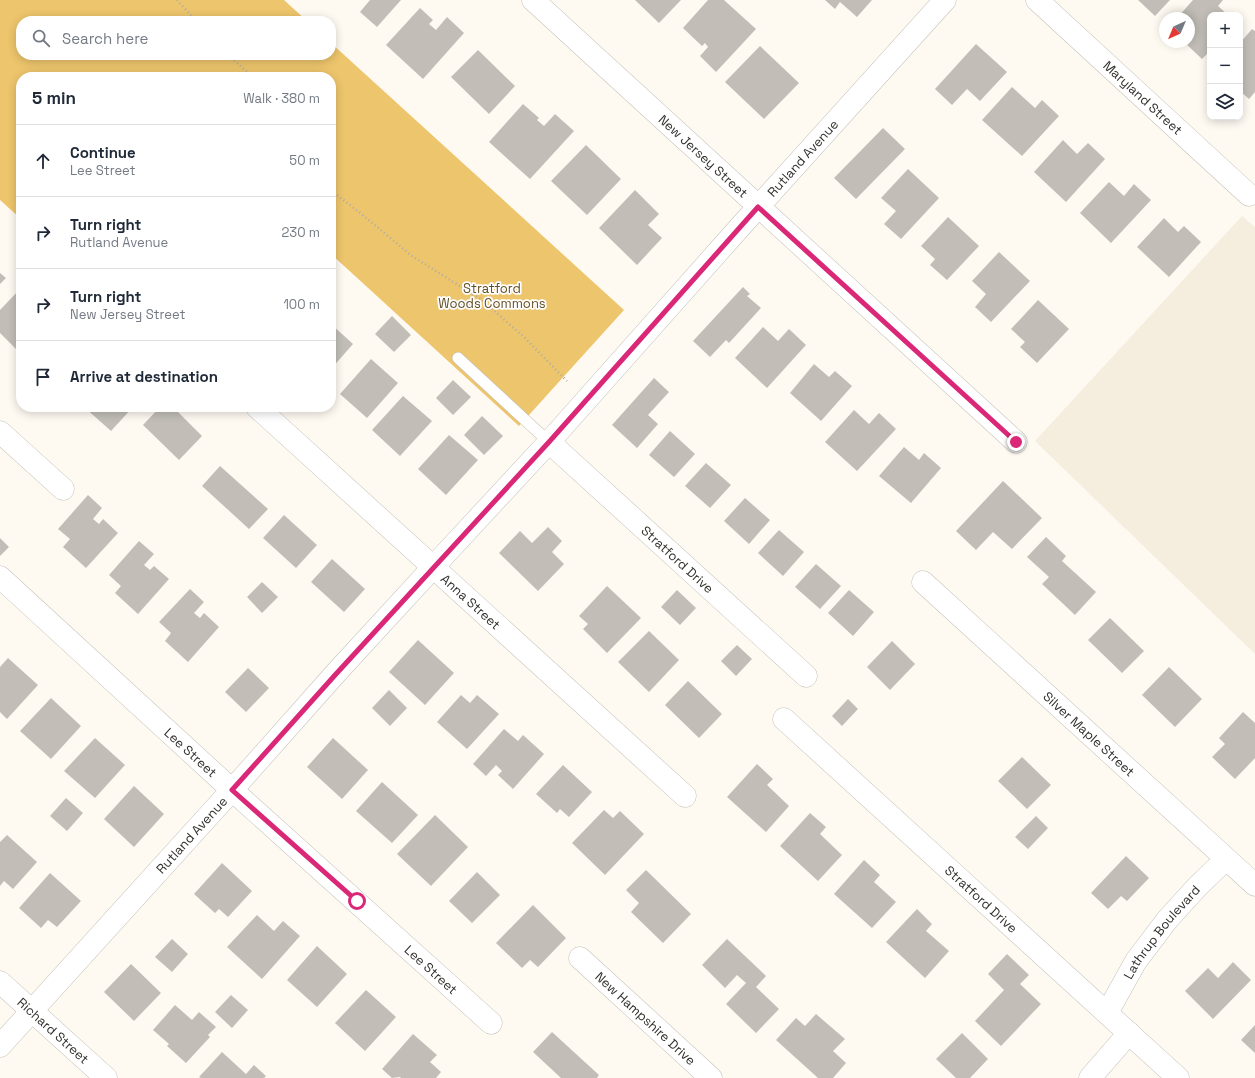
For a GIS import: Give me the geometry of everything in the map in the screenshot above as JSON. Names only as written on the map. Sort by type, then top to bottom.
[{"type":"street","name":"New Jersey Street","points":[[533,0],[1016,442]]},
{"type":"street","name":"Rutland Avenue","points":[[0,1046],[432,568],[549,442],[945,0]]},
{"type":"street","name":"Maryland Street","points":[[1037,0],[1249,195]]},
{"type":"street","name":"Anna Street","points":[[262,412],[684,796]]},
{"type":"street","points":[[0,432],[63,489]]},
{"type":"street","name":"Stratford Drive","points":[[549,442],[806,676]]},
{"type":"street","name":"Lee Street","points":[[0,576],[232,790],[491,1022]]},
{"type":"street","name":"Silver Maple Street","points":[[923,582],[1255,885]]},
{"type":"street","name":"Stratford Drive","points":[[784,720],[1178,1078]]},
{"type":"street","name":"Lathrup Boulevard","points":[[1107,1013],[1136,961],[1167,920],[1226,858]]},
{"type":"street","name":"New Hampshire Drive","points":[[580,958],[710,1078]]},
{"type":"street","name":"Richard Street","points":[[0,982],[106,1078]]},
{"type":"street","points":[[1090,1078],[1129,1033]]},
{"type":"lane","points":[[458,358],[549,442]]},
{"type":"path","points":[[177,0],[191,16]]},
{"type":"path","points":[[234,60],[247,72]]},
{"type":"path","points":[[336,195],[412,256],[482,300],[525,338],[567,382]]},
{"type":"shaded area","points":[[1242,216],[1255,227],[1255,654],[1035,441]]},
{"type":"green space","name":"Stratford Woods Commons","points":[[0,0],[284,0],[302,16],[16,16],[16,60],[336,60],[336,48],[624,310],[519,426],[336,259],[336,72],[16,72],[16,214],[0,200]]},
{"type":"building","points":[[370,0],[401,0],[377,27],[360,12]]},
{"type":"building","points":[[635,0],[681,0],[659,23]]},
{"type":"building","points":[[708,0],[724,0],[756,29],[716,72],[700,56],[708,47],[705,43],[702,46],[683,28]]},
{"type":"building","points":[[825,0],[872,0],[857,17],[840,2],[835,9]]},
{"type":"building","points":[[1138,0],[1170,0],[1155,16]]},
{"type":"building","points":[[1193,0],[1223,0],[1218,6],[1225,12],[1207,12],[1207,54],[1202,59],[1190,48],[1195,48],[1195,12],[1182,12]]},
{"type":"building","points":[[420,8],[433,20],[429,24],[436,30],[447,17],[464,33],[423,79],[386,45]]},
{"type":"building","points":[[1252,29],[1255,31],[1255,92],[1249,99],[1243,94],[1243,40]]},
{"type":"building","points":[[976,44],[1007,72],[980,101],[967,89],[952,105],[935,89]]},
{"type":"building","points":[[760,46],[799,83],[764,119],[725,82]]},
{"type":"building","points":[[478,50],[515,86],[489,114],[451,77]]},
{"type":"building","points":[[1012,87],[1035,108],[1042,100],[1059,116],[1022,156],[982,120]]},
{"type":"building","points":[[523,104],[539,118],[537,120],[544,126],[555,114],[574,131],[530,179],[489,142]]},
{"type":"building","points":[[883,128],[905,149],[856,199],[834,178]]},
{"type":"building","points":[[1063,140],[1077,154],[1088,143],[1105,159],[1066,202],[1034,172]]},
{"type":"building","points":[[586,145],[621,179],[587,215],[551,181]]},
{"type":"building","points":[[908,169],[939,198],[901,239],[884,224],[896,211],[881,198]]},
{"type":"building","points":[[1109,182],[1124,196],[1134,184],[1151,200],[1111,243],[1080,213]]},
{"type":"building","points":[[635,190],[659,214],[648,225],[662,238],[637,265],[599,228]]},
{"type":"building","points":[[948,217],[979,246],[947,280],[930,265],[935,259],[921,246]]},
{"type":"building","points":[[1164,218],[1178,232],[1184,226],[1201,242],[1169,277],[1137,247]]},
{"type":"building","points":[[999,252],[1030,281],[991,322],[975,307],[986,294],[972,281]]},
{"type":"building","points":[[0,273],[6,278],[0,284]]},
{"type":"building","points":[[743,287],[750,294],[747,296],[761,308],[729,343],[726,340],[710,357],[693,341]]},
{"type":"building","points":[[16,293],[16,349],[0,333],[0,310]]},
{"type":"building","points":[[1038,300],[1069,329],[1037,363],[1020,347],[1025,342],[1011,329]]},
{"type":"building","points":[[392,316],[411,335],[394,352],[375,334]]},
{"type":"building","points":[[763,327],[778,341],[789,329],[806,345],[767,388],[735,358]]},
{"type":"building","points":[[336,329],[353,344],[336,363]]},
{"type":"building","points":[[371,359],[398,383],[367,418],[340,394]]},
{"type":"building","points":[[814,364],[829,377],[835,371],[852,386],[821,421],[790,393]]},
{"type":"building","points":[[654,378],[669,392],[648,415],[658,424],[637,448],[612,425]]},
{"type":"building","points":[[453,380],[471,397],[453,415],[436,398]]},
{"type":"building","points":[[403,396],[432,421],[400,456],[372,430]]},
{"type":"building","points":[[854,410],[869,424],[879,413],[896,429],[857,471],[825,442]]},
{"type":"building","points":[[90,412],[128,412],[111,431]]},
{"type":"building","points":[[155,412],[178,412],[202,436],[179,460],[143,425]]},
{"type":"building","points":[[482,416],[503,436],[484,455],[464,435]]},
{"type":"building","points":[[670,431],[695,454],[674,477],[649,455]]},
{"type":"building","points":[[449,435],[478,460],[446,495],[418,469]]},
{"type":"building","points":[[904,447],[919,460],[924,453],[941,468],[911,503],[879,476]]},
{"type":"building","points":[[706,463],[731,485],[710,508],[685,486]]},
{"type":"building","points":[[220,466],[268,509],[249,529],[202,486]]},
{"type":"building","points":[[1003,481],[1042,518],[1012,549],[993,532],[976,550],[956,531]]},
{"type":"building","points":[[88,495],[102,508],[93,519],[99,524],[103,519],[118,533],[86,568],[63,547],[70,539],[58,529]]},
{"type":"building","points":[[745,498],[770,520],[749,544],[724,521]]},
{"type":"building","points":[[284,515],[317,545],[296,568],[263,538]]},
{"type":"building","points":[[548,527],[562,541],[552,552],[564,564],[538,591],[499,553],[520,531],[532,543]]},
{"type":"building","points":[[779,530],[804,552],[783,576],[758,553]]},
{"type":"building","points":[[1046,537],[1066,556],[1062,561],[1096,592],[1075,615],[1042,584],[1049,577],[1027,557]]},
{"type":"building","points":[[0,538],[9,547],[0,556]]},
{"type":"building","points":[[139,541],[154,554],[144,565],[150,570],[154,566],[169,579],[138,614],[115,593],[121,586],[109,575]]},
{"type":"building","points":[[332,559],[365,589],[344,612],[311,582]]},
{"type":"building","points":[[816,564],[841,586],[820,609],[795,587]]},
{"type":"building","points":[[262,582],[278,597],[262,613],[247,597]]},
{"type":"building","points":[[607,586],[641,618],[607,653],[583,629],[588,624],[579,616]]},
{"type":"building","points":[[190,589],[204,602],[194,613],[200,618],[204,613],[219,627],[188,662],[165,641],[171,633],[159,622]]},
{"type":"building","points":[[677,590],[696,608],[680,625],[661,607]]},
{"type":"building","points":[[849,590],[874,612],[853,636],[828,613]]},
{"type":"building","points":[[1110,618],[1144,651],[1122,673],[1088,640]]},
{"type":"building","points":[[649,631],[679,660],[649,692],[618,662]]},
{"type":"building","points":[[418,640],[454,673],[425,705],[389,672]]},
{"type":"building","points":[[892,641],[915,664],[890,690],[867,667]]},
{"type":"building","points":[[737,645],[752,659],[736,676],[721,661]]},
{"type":"building","points":[[8,658],[38,685],[7,719],[0,712],[0,667]]},
{"type":"building","points":[[1169,667],[1202,699],[1175,727],[1142,695]]},
{"type":"building","points":[[248,668],[269,688],[246,712],[225,692]]},
{"type":"building","points":[[688,681],[722,714],[699,738],[665,705]]},
{"type":"building","points":[[389,690],[407,708],[390,726],[372,708]]},
{"type":"building","points":[[461,695],[470,703],[477,695],[499,714],[467,749],[437,722]]},
{"type":"building","points":[[51,698],[81,726],[51,759],[20,731]]},
{"type":"building","points":[[848,699],[858,709],[842,726],[832,716]]},
{"type":"building","points":[[1243,712],[1255,723],[1255,758],[1235,779],[1212,757],[1225,744],[1219,738]]},
{"type":"building","points":[[504,729],[518,741],[523,735],[544,754],[513,789],[498,775],[502,771],[496,765],[486,776],[473,764]]},
{"type":"building","points":[[95,738],[125,765],[95,798],[64,771]]},
{"type":"building","points":[[333,738],[368,770],[342,799],[307,767]]},
{"type":"building","points":[[1022,757],[1051,785],[1027,809],[998,781]]},
{"type":"building","points":[[757,764],[773,779],[767,785],[789,806],[766,832],[727,797]]},
{"type":"building","points":[[563,765],[592,792],[569,817],[560,809],[557,813],[536,794]]},
{"type":"building","points":[[382,782],[418,815],[392,843],[356,811]]},
{"type":"building","points":[[134,786],[164,814],[134,847],[104,819]]},
{"type":"building","points":[[66,798],[83,813],[67,831],[50,816]]},
{"type":"building","points":[[604,810],[613,818],[620,811],[644,834],[605,875],[572,843]]},
{"type":"building","points":[[810,813],[826,827],[820,834],[842,855],[818,881],[780,846]]},
{"type":"building","points":[[435,815],[468,847],[431,886],[397,854]]},
{"type":"building","points":[[1036,816],[1048,828],[1028,849],[1015,837]]},
{"type":"building","points":[[7,835],[37,862],[13,889],[4,881],[0,886],[0,842]]},
{"type":"building","points":[[1126,856],[1149,878],[1127,901],[1121,896],[1108,909],[1091,893]]},
{"type":"building","points":[[864,860],[880,875],[874,882],[896,902],[872,928],[834,894]]},
{"type":"building","points":[[222,863],[252,891],[228,917],[219,909],[215,913],[194,894]]},
{"type":"building","points":[[646,870],[691,914],[663,943],[631,912],[639,903],[626,890]]},
{"type":"building","points":[[477,872],[500,895],[472,923],[449,901]]},
{"type":"building","points":[[50,873],[81,901],[57,927],[48,920],[41,928],[19,908]]},
{"type":"building","points":[[533,905],[566,938],[538,967],[530,960],[522,968],[496,943]]},
{"type":"building","points":[[917,909],[932,924],[926,931],[949,951],[925,978],[886,942]]},
{"type":"building","points":[[257,915],[274,931],[283,921],[300,936],[262,979],[227,947]]},
{"type":"building","points":[[172,939],[188,954],[172,972],[155,957]]},
{"type":"building","points":[[727,939],[766,976],[756,987],[779,1009],[756,1033],[726,1004],[746,983],[737,975],[725,988],[702,965]]},
{"type":"building","points":[[317,946],[347,974],[317,1007],[287,980]]},
{"type":"building","points":[[1007,954],[1029,975],[1020,984],[1041,1004],[1001,1046],[975,1021],[1004,990],[988,974]]},
{"type":"building","points":[[1233,962],[1251,980],[1213,1019],[1185,991],[1208,968],[1218,978]]},
{"type":"building","points":[[131,964],[161,993],[134,1021],[104,992]]},
{"type":"building","points":[[366,990],[396,1017],[365,1051],[335,1023]]},
{"type":"building","points":[[231,995],[248,1010],[232,1028],[215,1012]]},
{"type":"building","points":[[175,1005],[192,1020],[199,1012],[216,1027],[208,1035],[210,1037],[186,1063],[167,1046],[169,1044],[153,1030]]},
{"type":"building","points":[[816,1014],[845,1039],[833,1051],[846,1063],[833,1078],[818,1078],[776,1040],[796,1018],[805,1026]]},
{"type":"building","points":[[1255,1025],[1255,1053],[1241,1040]]},
{"type":"building","points":[[552,1032],[599,1075],[597,1078],[561,1078],[533,1052]]},
{"type":"building","points":[[962,1033],[988,1059],[970,1078],[956,1078],[936,1059]]},
{"type":"building","points":[[413,1034],[437,1055],[430,1062],[441,1072],[436,1078],[392,1078],[382,1069]]},
{"type":"building","points":[[222,1052],[246,1074],[254,1065],[266,1076],[264,1078],[199,1077]]},
{"type":"route","points":[[357,901],[232,790],[418,583],[549,442],[758,207],[1016,442]]}]
